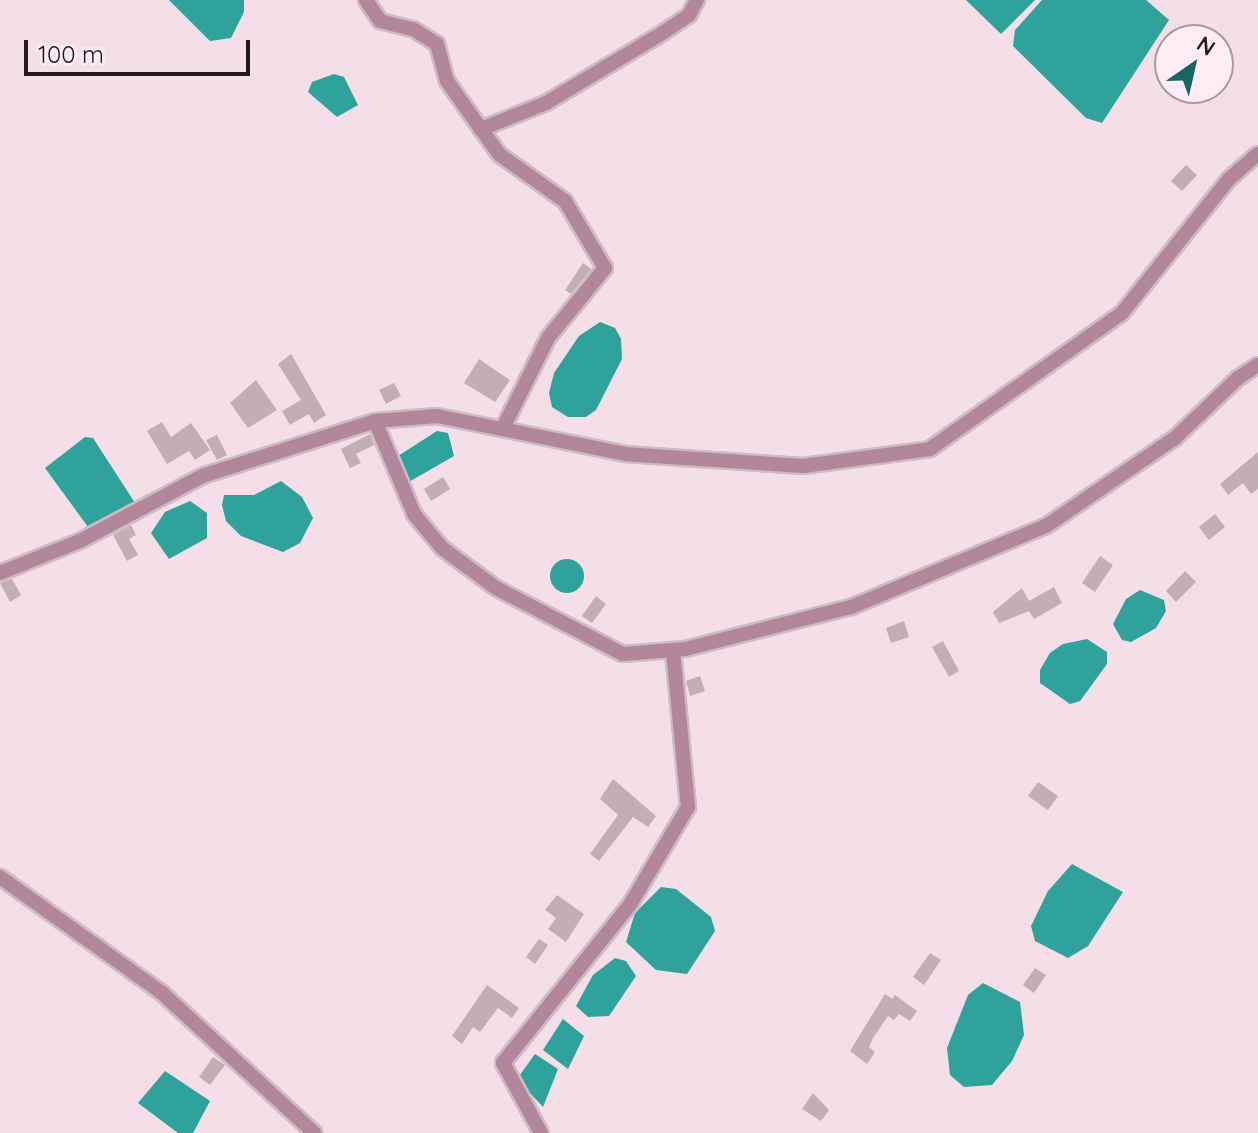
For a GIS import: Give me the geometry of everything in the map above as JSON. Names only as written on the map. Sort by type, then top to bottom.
[{"type":"street","points":[[366,0],[380,21],[413,29],[437,44],[447,81],[500,155],[565,201],[605,268],[548,338],[503,428]]},
{"type":"street","points":[[481,129],[570,89],[689,15],[697,0]]},
{"type":"street","points":[[0,573],[80,541],[202,476],[375,421],[437,416],[625,454],[803,466],[930,449],[1122,313],[1229,179],[1258,154]]},
{"type":"street","points":[[375,421],[414,514],[470,571],[623,654],[673,650],[851,607],[1046,526],[1175,438],[1258,365]]},
{"type":"street","points":[[541,1133],[503,1063],[631,903],[688,807],[673,650]]},
{"type":"street","points":[[0,877],[162,993],[314,1133]]},
{"type":"water","points":[[169,0],[244,0],[244,12],[231,38],[210,41]]},
{"type":"water","points":[[966,0],[1035,0],[1001,34]]},
{"type":"water","points":[[1042,0],[1146,0],[1169,20],[1166,24],[1154,24],[1154,43],[1102,123],[1086,118],[1013,46],[1015,30]]},
{"type":"water","points":[[334,74],[344,77],[358,105],[337,117],[308,92],[312,82]]},
{"type":"water","points":[[600,322],[615,328],[621,339],[622,359],[596,410],[586,417],[568,417],[552,407],[549,393],[554,373],[579,336]]},
{"type":"water","points":[[437,431],[448,433],[454,456],[407,483],[398,456]]},
{"type":"water","points":[[85,437],[93,438],[137,506],[91,531],[45,468]]},
{"type":"water","points":[[281,481],[302,497],[313,518],[300,543],[283,552],[241,536],[226,521],[222,505],[224,495],[254,495]]},
{"type":"water","points":[[190,501],[207,513],[207,538],[169,559],[151,533],[165,512]]},
{"type":"water","points":[[567,559],[579,564],[584,576],[579,588],[567,593],[555,588],[550,576],[555,564]]},
{"type":"water","points":[[1140,590],[1164,600],[1166,611],[1156,628],[1131,642],[1122,640],[1113,624],[1126,599]]},
{"type":"water","points":[[1087,639],[1107,652],[1107,664],[1080,701],[1070,704],[1040,683],[1040,670],[1050,653],[1063,644]]},
{"type":"water","points":[[1072,864],[1123,892],[1088,946],[1068,958],[1035,941],[1031,926],[1048,891]]},
{"type":"water","points":[[661,887],[676,889],[711,917],[715,931],[687,974],[656,970],[626,942],[635,913]]},
{"type":"water","points":[[615,958],[626,961],[636,976],[609,1016],[588,1017],[576,1006],[593,975]]},
{"type":"water","points":[[983,983],[1020,1002],[1024,1035],[1012,1061],[992,1085],[964,1087],[950,1075],[947,1048],[968,995]]},
{"type":"water","points":[[563,1019],[584,1036],[568,1069],[543,1050]]},
{"type":"water","points":[[535,1054],[558,1069],[543,1107],[517,1079]]},
{"type":"water","points":[[165,1071],[210,1101],[193,1133],[178,1133],[138,1103]]},
{"type":"building","points":[[1186,165],[1197,175],[1182,191],[1171,181]]},
{"type":"building","points":[[583,263],[591,269],[571,294],[565,290]]},
{"type":"building","points":[[291,354],[326,415],[314,423],[309,414],[290,425],[282,411],[301,400],[278,364]]},
{"type":"building","points":[[479,359],[510,380],[495,402],[464,383]]},
{"type":"building","points":[[256,380],[277,410],[248,428],[230,403]]},
{"type":"building","points":[[394,383],[401,396],[386,404],[379,390]]},
{"type":"building","points":[[162,422],[171,437],[191,423],[210,450],[195,460],[189,451],[167,464],[147,431]]},
{"type":"building","points":[[370,434],[374,445],[356,454],[361,463],[350,468],[341,449]]},
{"type":"building","points":[[217,435],[227,455],[217,460],[206,440]]},
{"type":"building","points":[[1258,452],[1258,489],[1251,494],[1243,483],[1228,495],[1220,484]]},
{"type":"building","points":[[443,477],[450,489],[431,501],[424,489]]},
{"type":"building","points":[[1215,514],[1225,527],[1209,540],[1199,527]]},
{"type":"building","points":[[131,525],[136,535],[129,539],[138,555],[127,561],[113,535]]},
{"type":"building","points":[[1100,556],[1113,565],[1095,592],[1082,583]]},
{"type":"building","points":[[1185,571],[1196,582],[1176,602],[1166,591]]},
{"type":"building","points":[[12,579],[21,595],[10,602],[0,583]]},
{"type":"building","points":[[1054,587],[1062,603],[1034,619],[1029,611],[999,623],[993,612],[1022,588],[1029,601]]},
{"type":"building","points":[[596,596],[606,604],[592,623],[582,616]]},
{"type":"building","points":[[904,621],[909,637],[891,643],[886,628]]},
{"type":"building","points":[[943,641],[959,671],[949,677],[932,647]]},
{"type":"building","points":[[700,676],[705,691],[690,696],[686,681]]},
{"type":"building","points":[[613,779],[656,816],[648,827],[633,817],[599,861],[590,854],[618,815],[600,799]]},
{"type":"building","points":[[1038,782],[1058,796],[1048,810],[1028,796]]},
{"type":"building","points":[[557,895],[584,914],[566,942],[548,929],[556,918],[545,910]]},
{"type":"building","points":[[539,939],[548,945],[535,964],[526,957]]},
{"type":"building","points":[[930,953],[941,960],[924,985],[913,977]]},
{"type":"building","points":[[1035,968],[1046,975],[1034,993],[1023,985]]},
{"type":"building","points":[[487,985],[519,1008],[512,1018],[498,1008],[480,1032],[473,1027],[462,1044],[452,1036]]},
{"type":"building","points":[[885,994],[892,999],[895,995],[917,1011],[910,1021],[899,1014],[894,1020],[888,1016],[869,1047],[875,1052],[867,1064],[850,1051]]},
{"type":"building","points":[[213,1057],[225,1065],[210,1085],[199,1077]]},
{"type":"building","points":[[813,1093],[829,1110],[821,1121],[802,1109]]}]
